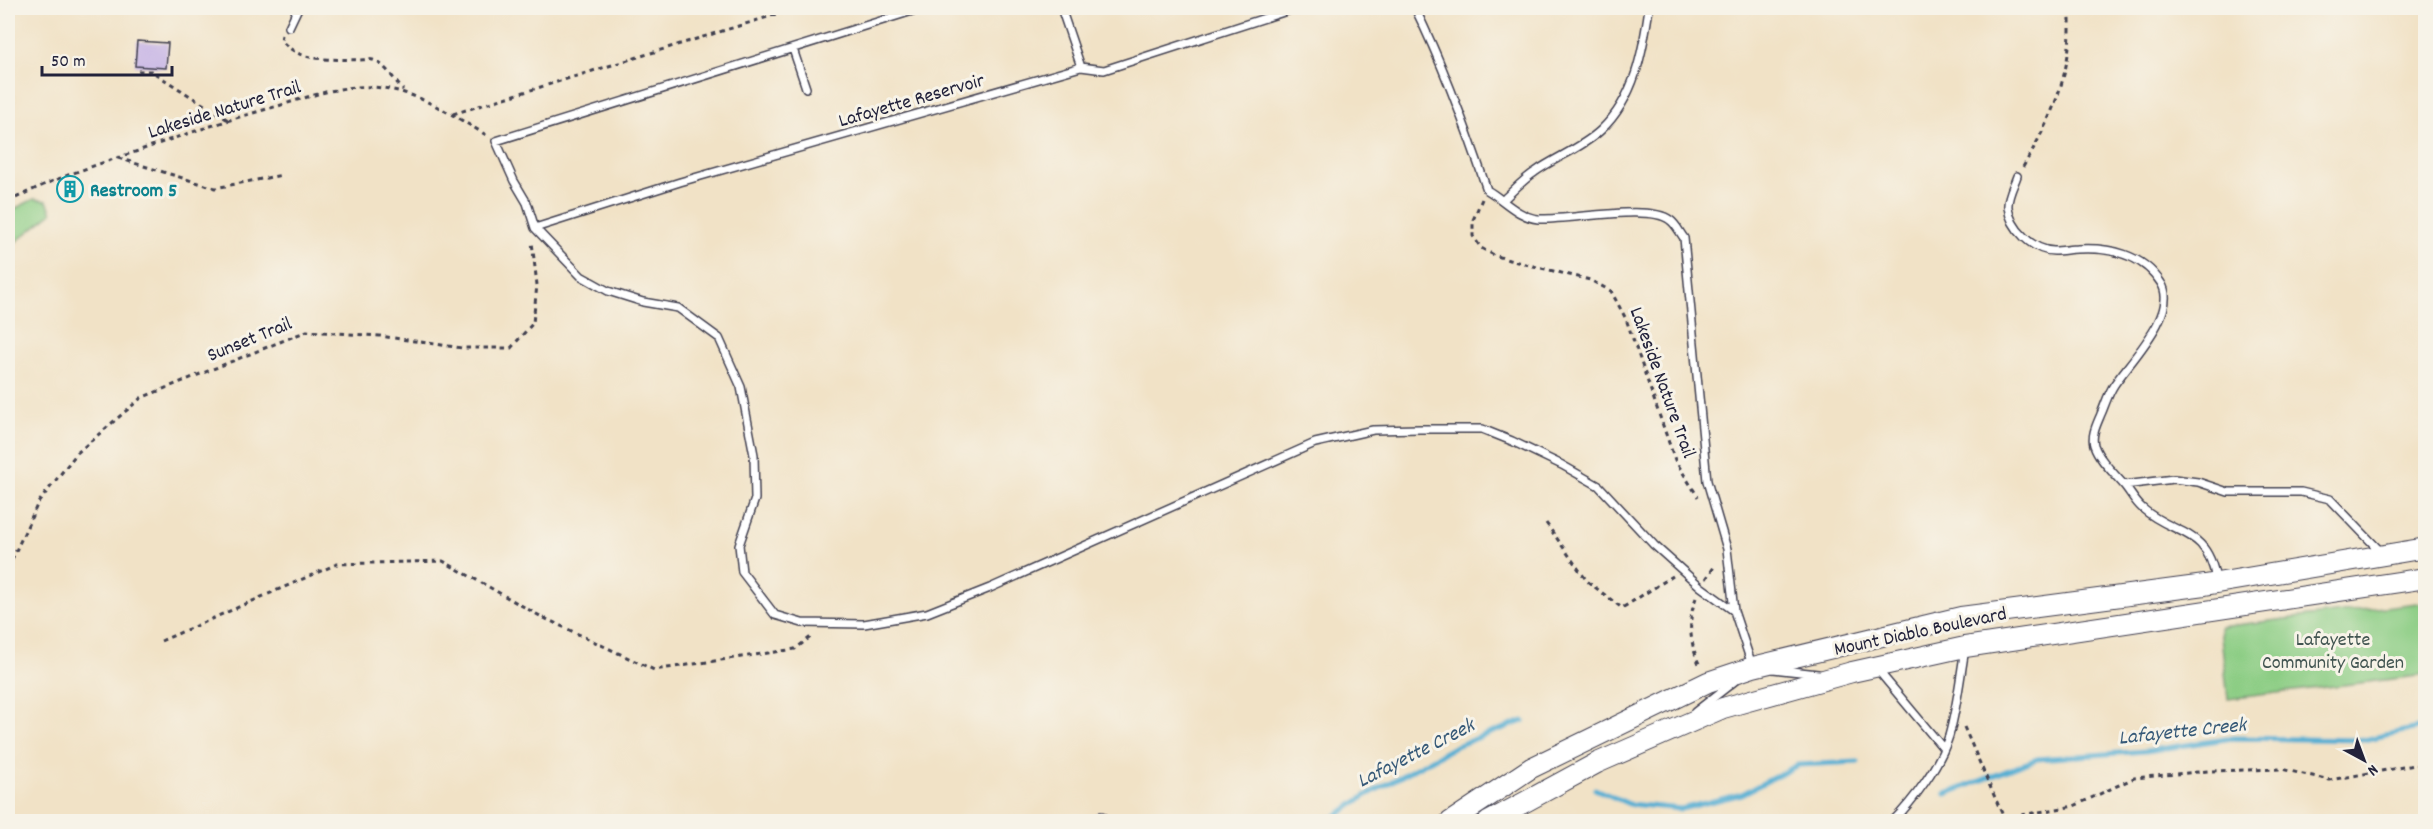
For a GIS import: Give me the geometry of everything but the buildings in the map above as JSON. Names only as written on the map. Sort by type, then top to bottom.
[{"type":"main road","name":"Mount Diablo Boulevard","points":[[1450,822],[1531,768],[1708,682],[1753,667],[1961,617],[2216,583],[2426,548]]},
{"type":"main road","name":"Mount Diablo Boulevard","points":[[1488,822],[1597,763],[1723,708],[1836,676],[1965,647],[2426,578]]},
{"type":"lane","points":[[289,27],[298,8]]},
{"type":"lane","points":[[922,8],[496,141],[527,203],[535,228],[581,276],[608,291],[643,302],[678,308],[719,338],[741,387],[754,455],[754,500],[739,544],[742,572],[775,615],[802,623],[864,624],[927,613],[990,588],[1315,443],[1373,430],[1482,429],[1562,465],[1599,486],[1654,545],[1701,587],[1734,611]]},
{"type":"lane","points":[[1061,8],[1081,67]]},
{"type":"lane","name":"Lafayette Reservoir","points":[[535,228],[680,182],[1081,67],[1104,70],[1296,8]]},
{"type":"lane","points":[[1415,8],[1455,98],[1487,190],[1504,200],[1518,213],[1537,219],[1645,212],[1670,219],[1684,238],[1707,481],[1727,549],[1734,611],[1753,667]]},
{"type":"lane","points":[[1504,200],[1534,172],[1579,147],[1602,129],[1620,106],[1635,78],[1649,8]]},
{"type":"lane","points":[[793,49],[806,88]]},
{"type":"lane","points":[[2017,176],[2008,208],[2017,227],[2031,243],[2054,251],[2111,250],[2146,265],[2164,288],[2166,302],[2160,318],[2147,341],[2112,387],[2095,427],[2093,443],[2099,456],[2140,506],[2162,522],[2188,534],[2203,546],[2212,561],[2216,583]]},
{"type":"lane","points":[[2124,485],[2174,479],[2198,482],[2228,492],[2301,492],[2330,499],[2384,556]]},
{"type":"lane","points":[[1892,822],[1920,789],[1948,739],[1956,708],[1965,647]]},
{"type":"lane","points":[[1672,730],[1753,667],[1836,676]]},
{"type":"lane","points":[[1875,667],[1943,748]]},
{"type":"path","points":[[453,114],[797,8]]},
{"type":"path","points":[[2017,176],[2045,128],[2059,94],[2069,47],[2070,13],[2066,8]]},
{"type":"path","points":[[289,27],[283,32],[281,40],[291,51],[300,55],[337,60],[374,60],[384,68],[404,92]]},
{"type":"path","points":[[138,70],[151,71],[228,120]]},
{"type":"path","name":"Lakeside Nature Trail","points":[[8,202],[23,194],[117,158],[228,120],[337,89],[372,87],[404,92],[453,114],[496,141]]},
{"type":"path","points":[[117,158],[215,188],[282,175]]},
{"type":"path","name":"Lakeside Nature Trail","points":[[1487,190],[1473,220],[1473,236],[1481,248],[1509,260],[1590,280],[1611,291],[1626,319],[1675,460],[1703,506]]},
{"type":"path","name":"Sunset Trail","points":[[8,568],[38,503],[77,453],[141,398],[307,331],[380,336],[462,348],[511,348],[533,323],[537,285],[531,238]]},
{"type":"path","points":[[1546,523],[1587,581],[1622,608],[1682,570]]},
{"type":"path","points":[[1708,682],[1692,649],[1690,637],[1693,605],[1719,554]]},
{"type":"path","points":[[162,641],[337,564],[443,561],[540,616],[654,670],[795,649],[827,624]]},
{"type":"path","points":[[1956,708],[2004,818],[2074,806],[2134,778],[2208,771],[2281,769],[2330,780],[2426,763]]},
{"type":"green space","points":[[34,199],[47,201],[52,213],[8,248],[8,212]]},
{"type":"green space","name":"Lafayette Community Garden","points":[[2425,602],[2425,675],[2228,699],[2220,627]]},
{"type":"waterway","name":"Lafayette Creek","points":[[1327,822],[1365,796],[1456,746],[1523,721]]},
{"type":"waterway","name":"Lafayette Creek","points":[[1946,794],[2037,759],[2146,751],[2233,738],[2364,740],[2426,726]]},
{"type":"waterway","name":"Lafayette Creek","points":[[1595,789],[1629,804],[1681,809],[1742,794],[1798,765],[1858,762]]},
{"type":"place","name":"Restroom 5","points":[[70,189]]}]
